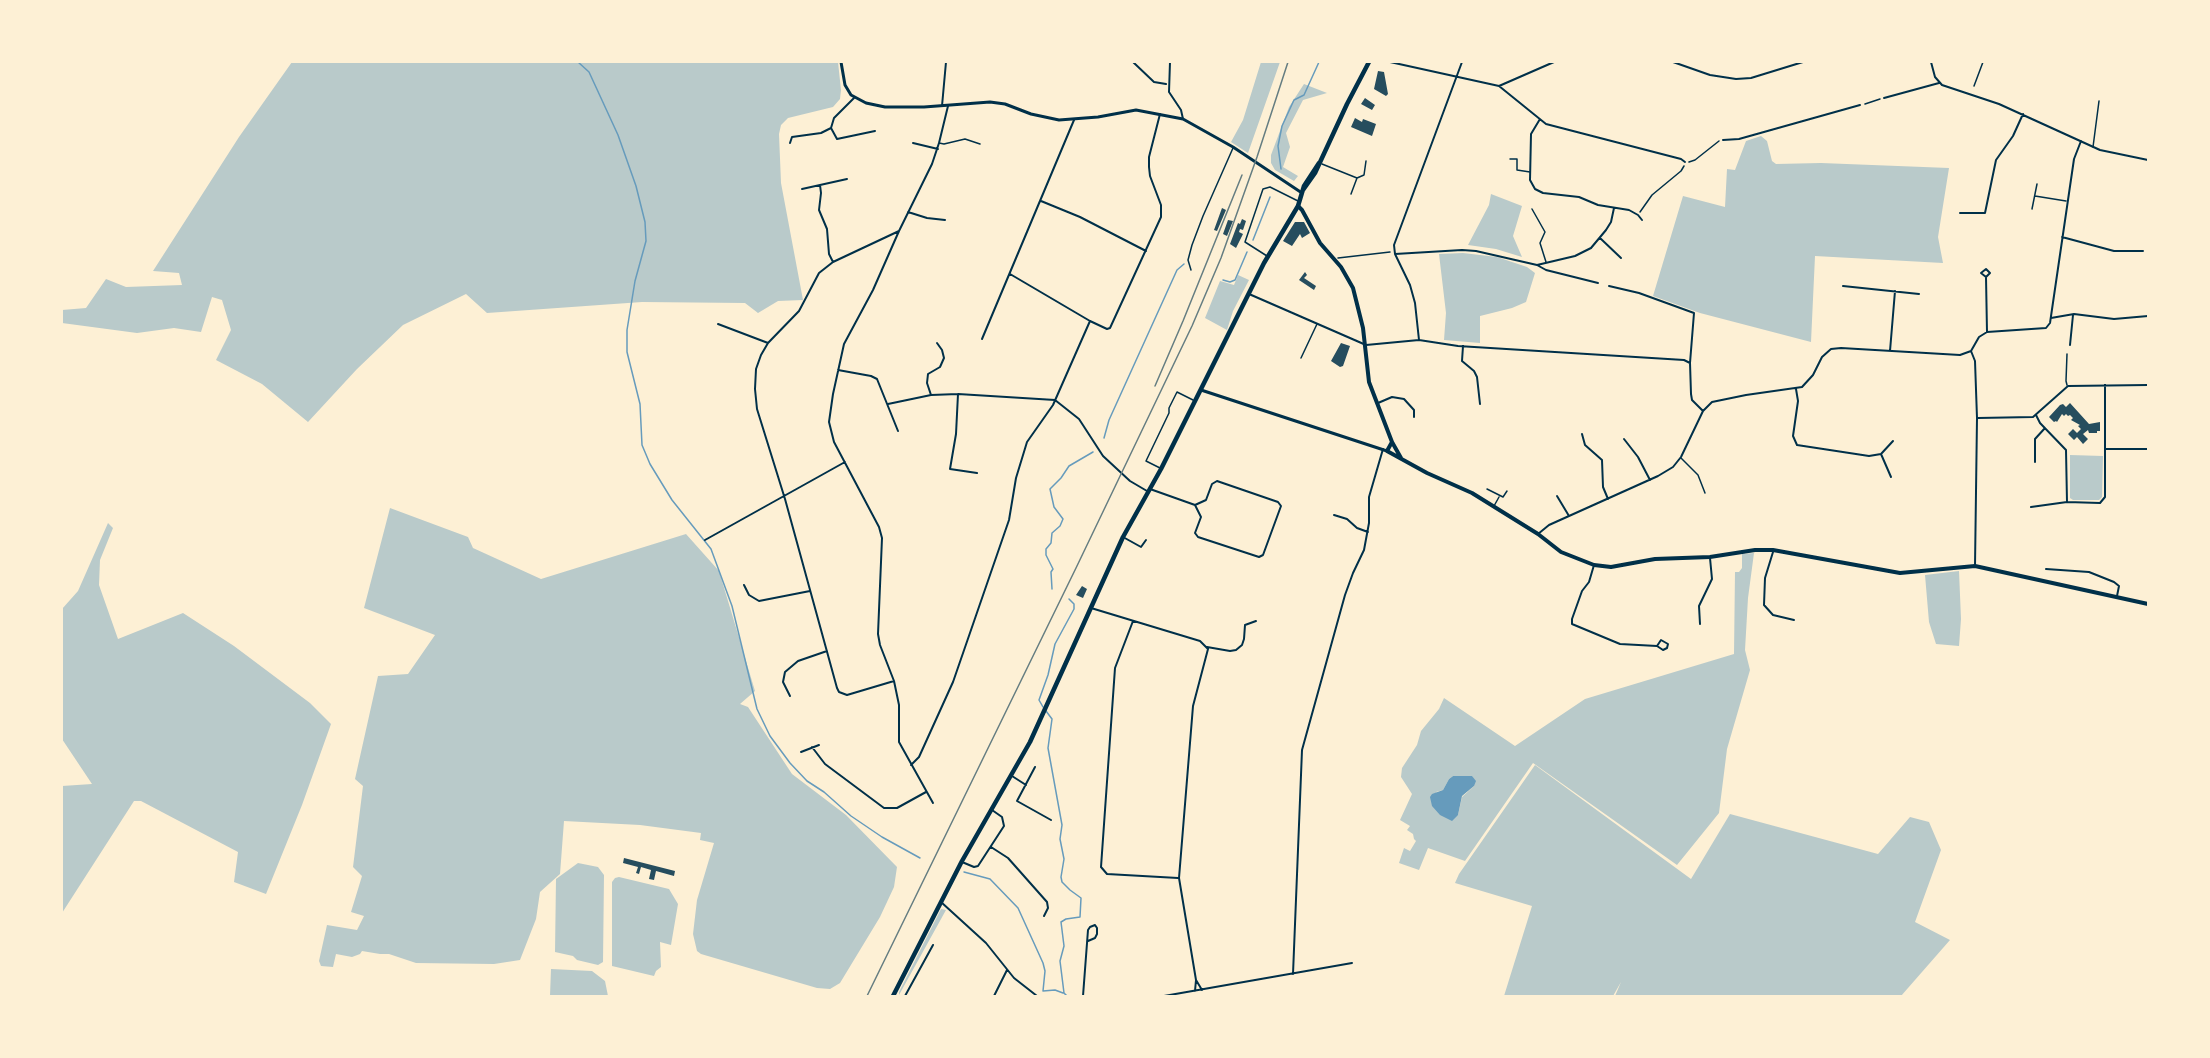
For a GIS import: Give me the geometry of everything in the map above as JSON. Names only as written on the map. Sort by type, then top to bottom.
[{"type":"main road","points":[[894,996],[940,901],[1012,776],[1124,537],[1370,62]]},
{"type":"main road","points":[[1298,204],[1320,243],[1347,275],[1353,288],[1366,345],[1369,382],[1392,442],[1401,458]]},
{"type":"main road","points":[[1392,442],[1385,450],[1427,473],[1472,493],[1538,534],[1561,552],[1594,565],[1611,567],[1655,559],[1773,550],[1900,573],[1975,566],[2148,604]]},
{"type":"street","points":[[841,62],[845,86],[854,98],[885,107],[998,102],[1046,118],[1074,120],[1136,110],[1183,120],[1233,147],[1303,192]]},
{"type":"street","points":[[942,106],[941,97],[946,62]]},
{"type":"street","points":[[1133,62],[1154,82],[1168,84]]},
{"type":"street","points":[[1170,62],[1169,92],[1183,120]]},
{"type":"street","points":[[1390,62],[1499,86],[1550,125],[1685,162]]},
{"type":"street","points":[[1419,340],[1415,303],[1410,285],[1394,253],[1394,245],[1462,62]]},
{"type":"street","points":[[1499,86],[1554,62]]},
{"type":"street","points":[[1673,62],[1710,75],[1736,79],[1751,78],[1803,62]]},
{"type":"street","points":[[1931,62],[1939,83],[1950,89],[2023,114],[2093,147],[2148,160]]},
{"type":"street","points":[[1884,98],[1939,83]]},
{"type":"street","points":[[790,143],[792,136],[821,133],[831,128],[834,118],[854,98]]},
{"type":"street","points":[[1723,140],[1739,139],[1860,105]]},
{"type":"street","points":[[933,803],[899,742],[899,705],[894,681],[882,654],[878,634],[882,538],[879,527],[834,442],[829,422],[837,370],[844,344],[873,290],[938,148],[948,106]]},
{"type":"street","points":[[1010,274],[1090,321],[1107,329],[1113,325],[1162,211],[1149,167],[1149,157],[1160,114]]},
{"type":"street","points":[[1960,213],[1985,213],[1996,160],[2013,136],[2023,114]]},
{"type":"street","points":[[1540,119],[1531,134],[1530,172],[1532,185],[1538,192],[1579,197],[1598,205],[1629,210],[1642,220]]},
{"type":"street","points":[[982,339],[1074,120]]},
{"type":"street","points":[[831,128],[838,139],[875,131]]},
{"type":"street","points":[[1538,534],[1549,525],[1650,480],[1673,467],[1681,457],[1707,406],[1718,400],[1796,389],[1811,379],[1819,361],[1831,350],[1841,348],[1960,355],[1971,351],[1979,338],[1988,332],[2042,329],[2049,326],[2074,159],[2081,141]]},
{"type":"street","points":[[913,143],[938,148]]},
{"type":"street","points":[[802,189],[847,179]]},
{"type":"street","points":[[820,185],[819,210],[827,229],[832,262]]},
{"type":"street","points":[[1041,201],[1080,217],[1146,251]]},
{"type":"street","points":[[1537,265],[1575,256],[1591,248],[1611,222],[1614,208]]},
{"type":"street","points":[[908,212],[927,218],[945,220]]},
{"type":"street","points":[[894,681],[847,695],[837,688],[755,398],[756,369],[761,355],[768,343],[799,311],[819,273],[832,262],[899,231]]},
{"type":"street","points":[[2062,237],[2114,251],[2143,252]]},
{"type":"street","points":[[1600,238],[1621,258]]},
{"type":"street","points":[[1394,253],[1476,250],[1537,265],[1546,270],[1598,284]]},
{"type":"street","points":[[1986,277],[1988,332]]},
{"type":"street","points":[[1609,286],[1639,292],[1694,313],[1690,363],[1691,394],[1692,400],[1703,411]]},
{"type":"street","points":[[1843,286],[1919,294]]},
{"type":"street","points":[[1890,351],[1895,290]]},
{"type":"street","points":[[1249,294],[1366,345],[1419,340],[1463,346],[1684,360],[1690,363]]},
{"type":"street","points":[[2051,318],[2074,314],[2114,319],[2148,316]]},
{"type":"street","points":[[2070,345],[2074,314]]},
{"type":"street","points":[[911,765],[919,757],[959,665],[1009,520],[1021,456],[1031,436],[1055,400],[1090,321]]},
{"type":"street","points":[[718,324],[768,343]]},
{"type":"street","points":[[931,395],[927,383],[928,374],[940,367],[944,358],[937,343]]},
{"type":"street","points":[[1463,346],[1462,361],[1478,377],[1480,404]]},
{"type":"street","points":[[1971,351],[1975,361],[1977,418],[1975,566]]},
{"type":"street","points":[[837,370],[877,379],[898,431]]},
{"type":"street","points":[[2031,507],[2067,502],[2100,503],[2104,500],[2105,385]]},
{"type":"street","points":[[1977,418],[2036,415],[2068,386],[2148,385]]},
{"type":"street","points":[[1796,389],[1798,401],[1793,436],[1795,443],[1801,447],[1869,456],[1881,454],[1893,441]]},
{"type":"street","points":[[1201,390],[1385,450],[1369,497],[1368,532],[1364,553],[1345,595],[1302,750],[1293,974]]},
{"type":"street","points":[[888,404],[931,395],[958,394],[1055,400],[1079,420],[1103,456],[1125,477],[1149,490],[1195,505],[1206,500],[1212,484],[1217,481],[1278,502],[1281,506],[1263,555],[1258,557],[1196,535],[1201,517],[1195,505]]},
{"type":"street","points":[[958,394],[956,434],[950,469],[977,472]]},
{"type":"street","points":[[1378,404],[1392,397],[1404,399],[1414,410],[1414,417]]},
{"type":"street","points":[[2036,415],[2066,450],[2067,502]]},
{"type":"street","points":[[2035,462],[2035,439],[2045,428]]},
{"type":"street","points":[[1582,434],[1585,445],[1602,459],[1603,487],[1608,499]]},
{"type":"street","points":[[1624,439],[1638,457],[1650,480]]},
{"type":"street","points":[[2105,449],[2148,449]]},
{"type":"street","points":[[1881,454],[1891,477]]},
{"type":"street","points":[[705,540],[845,462]]},
{"type":"street","points":[[1557,496],[1569,516]]},
{"type":"street","points":[[1335,515],[1347,519],[1361,530],[1368,532]]},
{"type":"street","points":[[1124,537],[1141,547],[1146,540]]},
{"type":"street","points":[[1773,550],[1765,578],[1764,605],[1773,615],[1794,620]]},
{"type":"street","points":[[1700,624],[1699,606],[1712,579],[1710,556]]},
{"type":"street","points":[[1594,565],[1589,582],[1582,591],[1572,624],[1620,644],[1657,646]]},
{"type":"street","points":[[2046,569],[2089,573],[2114,582],[2119,586],[2117,596]]},
{"type":"street","points":[[744,585],[749,595],[759,601],[810,591]]},
{"type":"street","points":[[1090,608],[1200,641],[1207,647],[1230,651],[1242,645],[1245,625],[1256,621]]},
{"type":"street","points":[[1132,621],[1115,668],[1101,867],[1107,874],[1179,878]]},
{"type":"street","points":[[1195,991],[1196,980],[1179,878],[1192,715],[1208,651],[1207,647]]},
{"type":"street","points":[[790,696],[783,682],[785,672],[798,661],[826,651]]},
{"type":"street","points":[[801,752],[819,745]]},
{"type":"street","points":[[812,747],[819,759],[884,808],[897,808],[926,792]]},
{"type":"street","points":[[1035,767],[1017,801],[1051,820]]},
{"type":"street","points":[[1012,776],[1026,785]]},
{"type":"street","points":[[962,861],[974,867],[978,866],[991,847],[1005,823],[1002,817],[992,810]]},
{"type":"street","points":[[991,847],[1008,858],[1047,902],[1048,908],[1044,916]]},
{"type":"street","points":[[940,901],[986,943],[1007,970],[1037,996]]},
{"type":"street","points":[[1083,996],[1088,941],[1090,927],[1095,925],[1096,936],[1088,941]]},
{"type":"street","points":[[905,996],[933,945]]},
{"type":"street","points":[[1164,996],[1352,963]]},
{"type":"street","points":[[994,996],[1007,970]]},
{"type":"street","points":[[1196,980],[1202,990]]},
{"type":"lane","points":[[2093,147],[2099,101]]},
{"type":"lane","points":[[939,143],[965,139],[980,144]]},
{"type":"lane","points":[[1191,270],[1188,260],[1192,245],[1233,147]]},
{"type":"lane","points":[[1510,159],[1517,159],[1516,170],[1530,172]]},
{"type":"lane","points":[[1319,163],[1357,178],[1364,175],[1366,161]]},
{"type":"lane","points":[[1351,194],[1357,178]]},
{"type":"lane","points":[[2032,209],[2037,184]]},
{"type":"lane","points":[[1268,257],[1245,242],[1263,189],[1270,187],[1298,204]]},
{"type":"lane","points":[[2035,196],[2067,201]]},
{"type":"lane","points":[[1532,209],[1545,232],[1540,243],[1546,262]]},
{"type":"lane","points":[[1301,358],[1317,323]]},
{"type":"lane","points":[[2067,354],[2066,381],[2068,386]]},
{"type":"lane","points":[[1161,469],[1146,461],[1169,413],[1169,408],[1177,392],[1194,401]]},
{"type":"lane","points":[[1681,457],[1698,475],[1705,493]]},
{"type":"lane","points":[[1487,489],[1500,496]]},
{"type":"lane","points":[[1494,506],[1500,496],[1503,497],[1507,491]]},
{"type":"path","points":[[1974,86],[1983,62]]},
{"type":"path","points":[[1860,105],[1884,98]]},
{"type":"path","points":[[1638,215],[1653,195],[1681,171],[1685,162],[1695,160],[1723,140]]},
{"type":"path","points":[[1334,259],[1394,253]]},
{"type":"shaded area","points":[[292,62],[838,62],[840,99],[833,107],[788,118],[781,125],[779,134],[781,183],[803,300],[778,301],[758,313],[745,303],[642,302],[487,313],[466,294],[403,325],[357,369],[308,422],[262,384],[216,360],[231,330],[222,300],[212,297],[201,332],[174,328],[137,333],[62,323],[62,310],[86,308],[106,279],[126,287],[182,285],[179,273],[153,271],[239,137]]},
{"type":"shaded area","points":[[1261,62],[1280,62],[1248,153],[1231,142],[1243,120]]},
{"type":"shaded area","points":[[1304,84],[1327,93],[1303,100],[1286,133],[1290,147],[1283,167],[1298,176],[1294,181],[1275,170],[1271,163],[1271,155],[1289,107]]},
{"type":"shaded area","points":[[1761,136],[1767,141],[1772,161],[1776,164],[1821,163],[1949,168],[1938,237],[1943,263],[1815,256],[1811,342],[1700,313],[1653,296],[1683,196],[1725,207],[1727,169],[1735,170],[1746,141]]},
{"type":"shaded area","points":[[1491,194],[1522,206],[1513,236],[1522,257],[1496,249],[1468,245],[1489,205]]},
{"type":"shaded area","points":[[1463,253],[1497,257],[1527,267],[1535,273],[1526,302],[1480,316],[1480,343],[1444,340],[1446,313],[1439,254]]},
{"type":"shaded area","points":[[1238,275],[1249,280],[1233,311],[1227,330],[1205,318],[1220,281],[1234,285]]},
{"type":"shaded area","points":[[2070,455],[2103,456],[2102,497],[2099,500],[2070,498]]},
{"type":"shaded area","points":[[390,508],[468,537],[473,548],[541,579],[686,534],[719,571],[755,691],[740,704],[748,707],[792,774],[846,815],[897,867],[894,887],[880,917],[840,983],[830,989],[817,988],[697,951],[693,934],[697,900],[714,843],[700,840],[701,833],[640,825],[564,821],[560,874],[540,892],[536,919],[520,960],[494,964],[416,963],[389,954],[362,951],[352,957],[336,954],[333,967],[321,966],[319,961],[327,925],[357,930],[364,916],[351,912],[362,876],[353,867],[363,786],[355,779],[378,676],[408,674],[435,635],[364,608]]},
{"type":"shaded area","points":[[108,523],[113,528],[100,560],[99,585],[118,639],[183,613],[234,646],[310,703],[331,724],[302,805],[266,894],[234,882],[238,852],[141,801],[134,801],[62,913],[62,786],[92,784],[62,739],[62,609],[78,591]]},
{"type":"shaded area","points":[[1754,553],[1748,598],[1745,650],[1750,670],[1727,749],[1719,813],[1677,865],[1533,763],[1465,861],[1428,848],[1419,870],[1399,863],[1404,848],[1410,851],[1416,841],[1413,834],[1407,830],[1410,826],[1400,820],[1412,794],[1401,777],[1402,768],[1417,745],[1421,731],[1439,709],[1444,698],[1515,746],[1585,699],[1734,654],[1735,572],[1739,572],[1742,568],[1742,554]],"holes":[[[1453,776],[1472,776],[1474,786],[1462,797],[1458,815],[1436,792],[1443,790]]]},
{"type":"shaded area","points":[[1959,571],[1961,619],[1959,646],[1936,644],[1929,622],[1925,575]]},
{"type":"shaded area","points":[[1535,765],[1691,879],[1730,814],[1878,854],[1910,817],[1929,822],[1941,850],[1915,922],[1950,940],[1901,996],[1615,996],[1621,982],[1613,996],[1504,996],[1532,906],[1455,883]]},
{"type":"shaded area","points":[[578,863],[598,867],[604,875],[603,962],[598,965],[555,952],[556,879]]},
{"type":"shaded area","points":[[619,877],[669,889],[678,904],[671,945],[660,942],[661,967],[654,976],[612,966],[612,882]]},
{"type":"shaded area","points":[[941,909],[946,910],[899,995],[899,992]]},
{"type":"shaded area","points":[[551,969],[592,971],[605,981],[608,996],[550,996]]},
{"type":"water","points":[[1453,776],[1472,776],[1476,781],[1474,786],[1462,796],[1458,815],[1452,821],[1440,815],[1432,806],[1430,797],[1443,790]]},
{"type":"building","points":[[1378,71],[1384,72],[1388,94],[1386,96],[1374,89]]},
{"type":"building","points":[[1365,98],[1375,105],[1372,110],[1361,104]]},
{"type":"building","points":[[1355,118],[1362,122],[1363,119],[1376,124],[1372,136],[1351,127]]},
{"type":"building","points":[[1222,208],[1226,210],[1217,231],[1214,230]]},
{"type":"building","points":[[1242,219],[1246,221],[1243,230],[1240,229],[1239,232],[1243,234],[1236,248],[1230,244],[1238,223],[1240,224]]},
{"type":"building","points":[[1228,220],[1233,221],[1227,236],[1223,234]]},
{"type":"building","points":[[1295,222],[1304,222],[1310,233],[1302,238],[1300,234],[1292,246],[1283,241]]},
{"type":"building","points":[[1305,272],[1307,275],[1304,278],[1316,286],[1314,290],[1299,280]]},
{"type":"building","points":[[1341,343],[1350,346],[1343,366],[1340,367],[1331,361]]},
{"type":"building","points":[[2070,403],[2089,424],[2100,422],[2100,431],[2089,433],[2088,430],[2083,434],[2088,439],[2083,444],[2077,437],[2074,440],[2068,434],[2073,429],[2077,433],[2081,429],[2078,426],[2080,425],[2071,420],[2073,418],[2070,415],[2062,414],[2057,422],[2049,417],[2060,405],[2063,404],[2066,407]]},
{"type":"building","points":[[1082,586],[1087,589],[1083,598],[1076,595]]},
{"type":"building","points":[[624,858],[675,871],[674,876],[656,871],[654,880],[649,879],[651,870],[641,867],[639,874],[636,873],[638,867],[623,863]]},
{"type":"waterway","points":[[578,62],[589,72],[618,135],[636,186],[645,222],[646,241],[635,281],[627,330],[627,352],[640,404],[642,445],[650,464],[672,500],[711,549],[732,606],[757,709],[770,736],[807,781],[824,792],[851,816],[882,837],[920,858]]},
{"type":"waterway","points":[[1281,169],[1278,146],[1282,126],[1294,100],[1304,95],[1319,62]]},
{"type":"waterway","points":[[1253,240],[1270,197]]},
{"type":"waterway","points":[[1223,280],[1230,282],[1235,280],[1247,252]]},
{"type":"waterway","points":[[1104,438],[1109,420],[1177,270],[1184,264]]},
{"type":"waterway","points":[[1052,589],[1051,572],[1053,569],[1046,555],[1046,549],[1051,543],[1052,533],[1060,526],[1063,519],[1054,507],[1050,489],[1069,466],[1093,452]]},
{"type":"waterway","points":[[1043,707],[1039,700],[1055,644],[1074,609],[1074,604],[1069,599]]},
{"type":"waterway","points":[[1046,711],[1052,719],[1048,748],[1062,825],[1060,839],[1064,859],[1061,877],[1062,882],[1081,898],[1080,917],[1061,922],[1064,946],[1060,961],[1064,993],[1067,996]]},
{"type":"waterway","points":[[964,872],[990,879],[1018,908],[1043,963],[1045,971],[1043,991],[1055,990],[1063,993]]},
{"type":"railway","points":[[867,996],[1192,326],[1221,258],[1288,62]]},
{"type":"railway","points":[[1155,386],[1242,175]]}]
